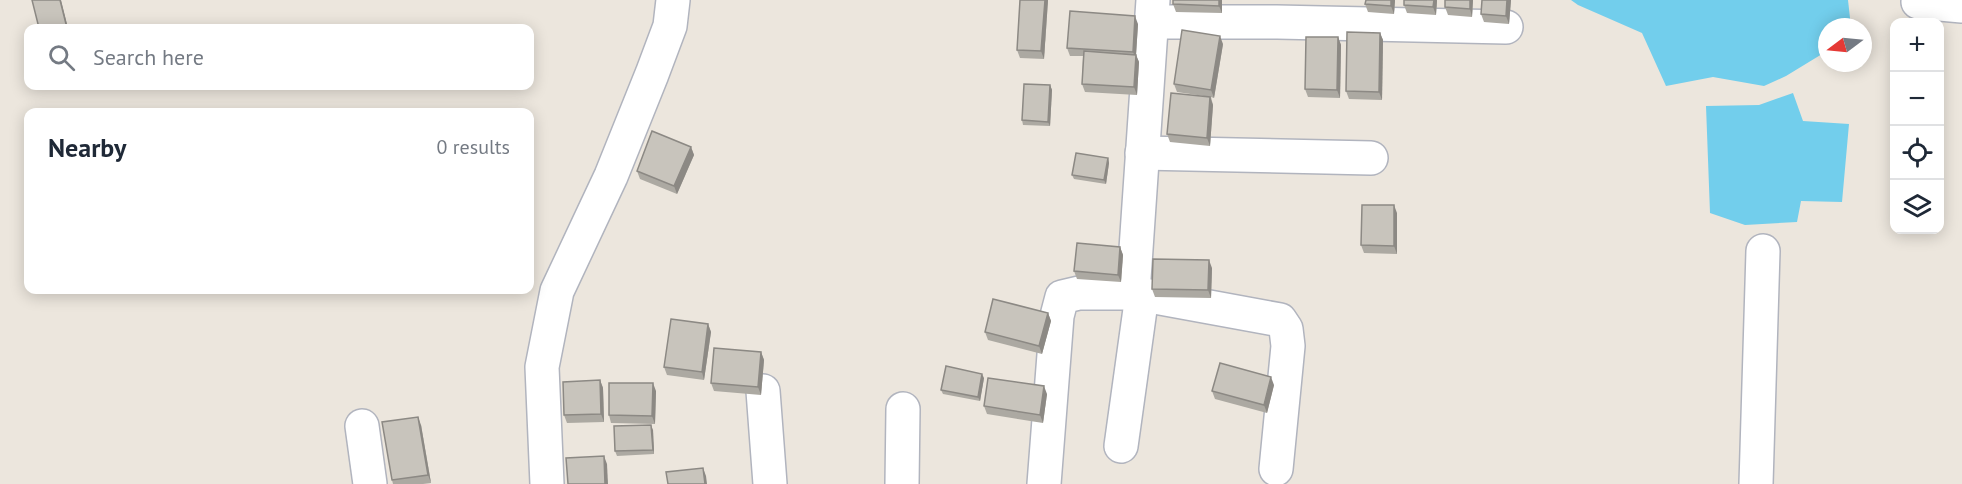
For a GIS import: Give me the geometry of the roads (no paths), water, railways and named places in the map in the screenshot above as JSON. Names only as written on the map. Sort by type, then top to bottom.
[{"type":"street","points":[[547,484],[542,367],[557,291],[611,176],[652,74],[669,26],[673,0]]},
{"type":"street","points":[[1918,8],[1962,6]]},
{"type":"street","points":[[1121,446],[1137,294],[1142,153],[1153,11],[1277,22],[1506,27]]},
{"type":"street","points":[[1142,153],[1371,158]]},
{"type":"street","points":[[1756,484],[1763,251]]},
{"type":"street","points":[[1044,484],[1057,316],[1062,297],[1079,292],[1137,294],[1280,320],[1286,329],[1288,346],[1276,469]]},
{"type":"street","points":[[763,391],[770,484]]},
{"type":"street","points":[[902,484],[903,409]]},
{"type":"street","points":[[362,426],[370,484]]},
{"type":"water","points":[[1571,0],[1848,0],[1850,18],[1818,18],[1818,56],[1764,86],[1713,77],[1666,86],[1642,33]]},
{"type":"water","points":[[1793,93],[1803,121],[1849,124],[1842,202],[1801,201],[1797,222],[1745,225],[1710,213],[1706,106],[1759,105]]}]
